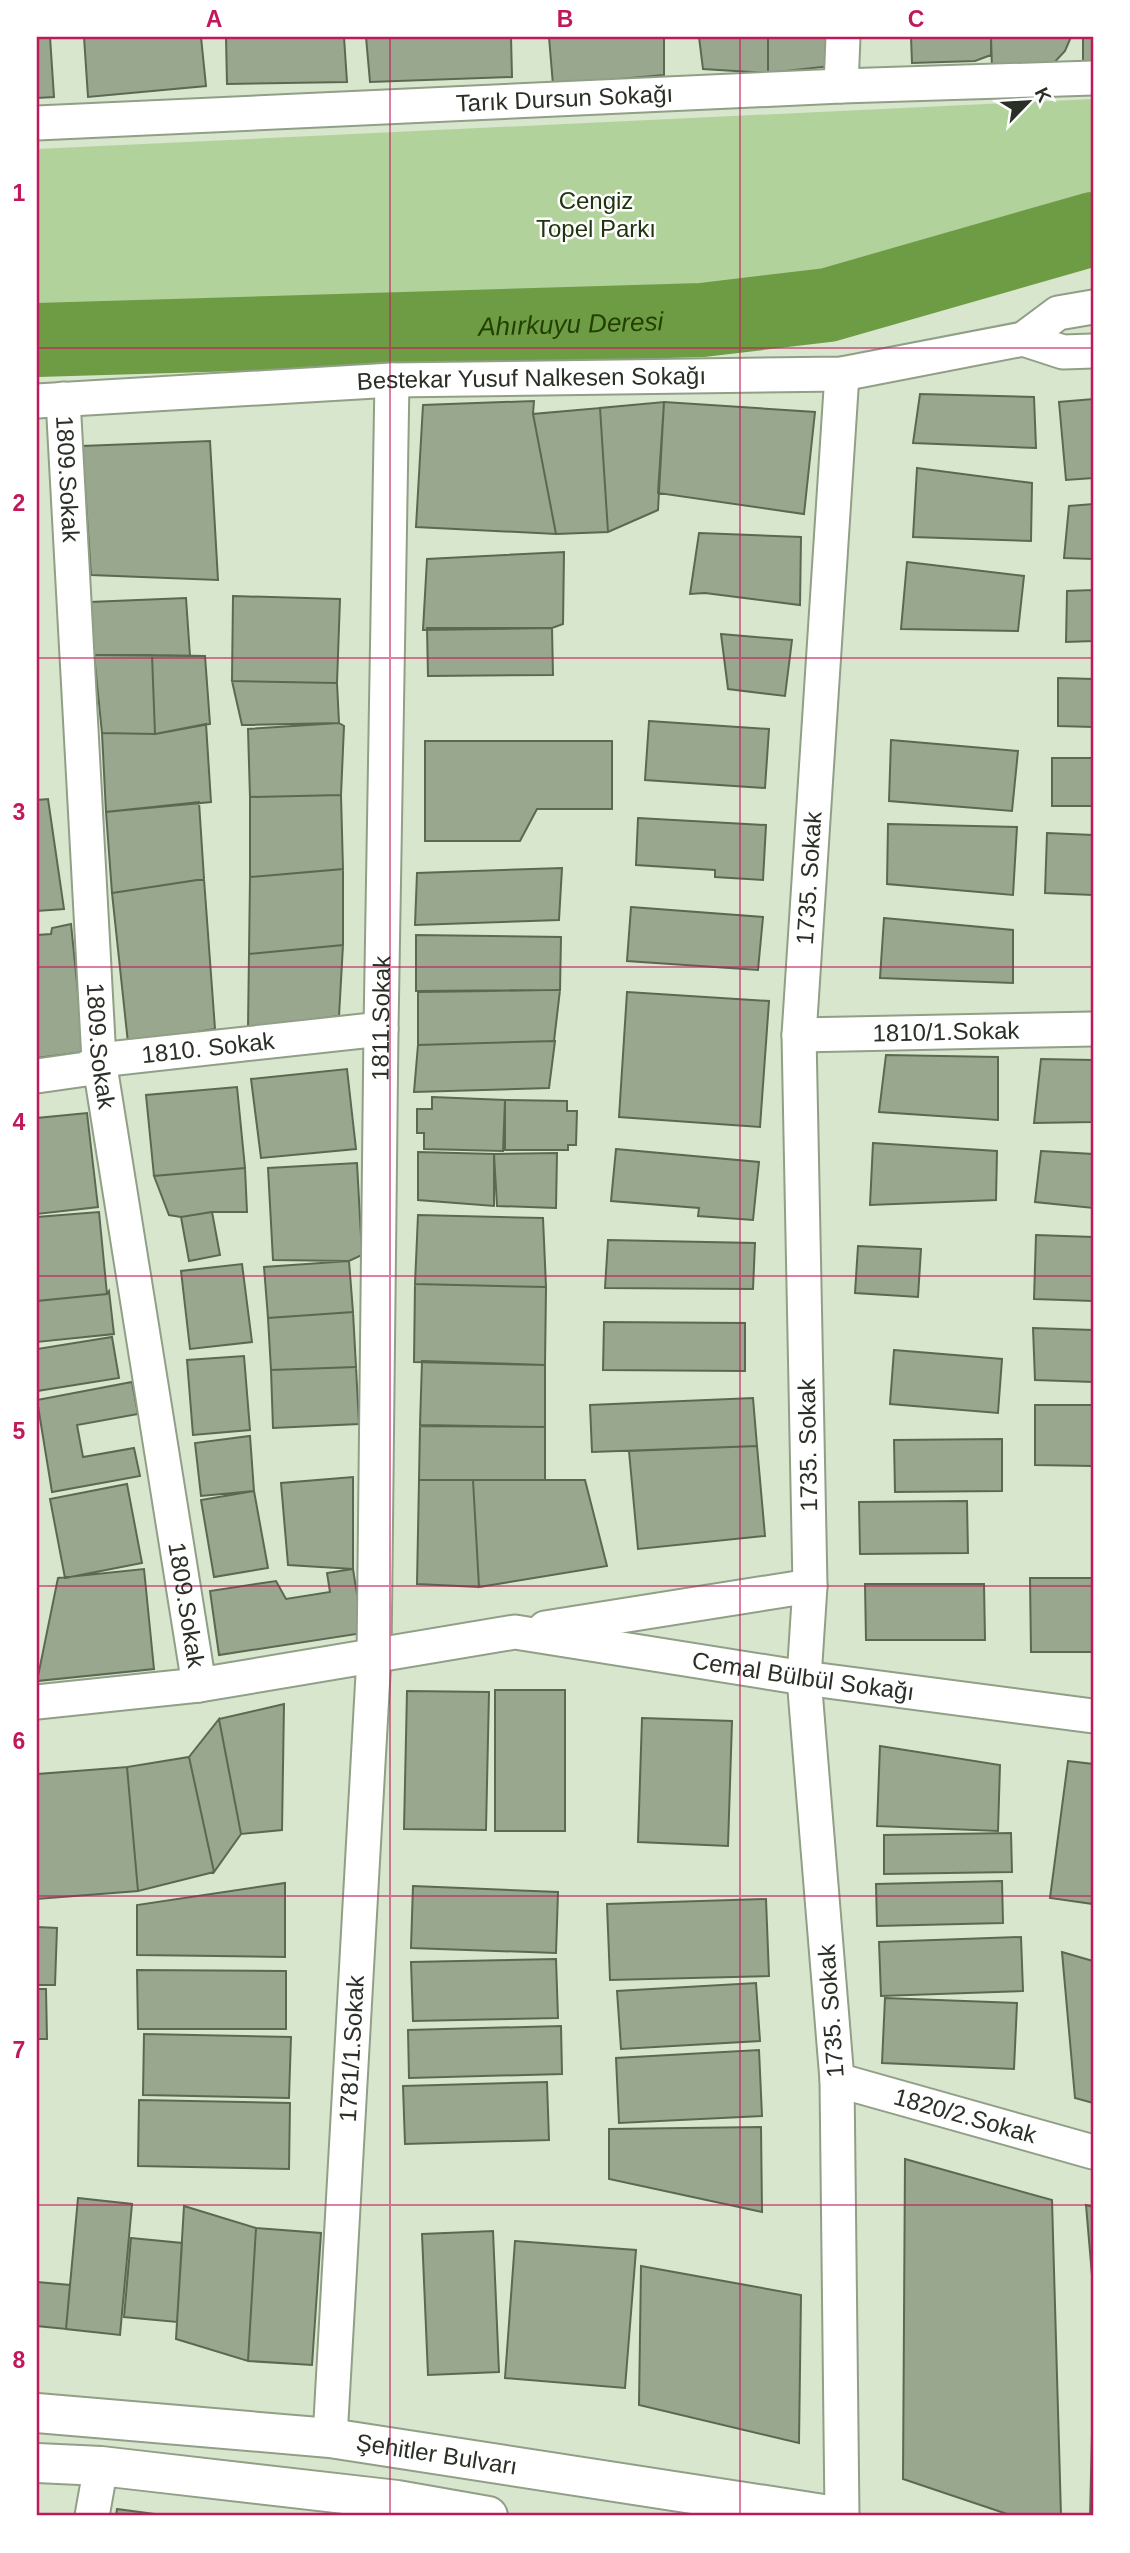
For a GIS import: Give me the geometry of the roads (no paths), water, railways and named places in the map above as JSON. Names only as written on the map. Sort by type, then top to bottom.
[{"type":"street","points":[[841,86],[843,37]]},
{"type":"street","name":"Tarık Dursun Sokağı","points":[[37,123],[841,86],[1093,78]]},
{"type":"street","points":[[1023,339],[1059,313],[1093,307]]},
{"type":"street","points":[[1023,339],[1063,352],[1093,351]]},
{"type":"street","name":"Bestekar Yusuf Nalkesen Sokağı","points":[[50,400],[392,380],[842,374],[1023,339]]},
{"type":"street","name":"1735. Sokak","points":[[842,374],[799,1035],[810,1586],[804,1678],[837,2080],[842,2516]]},
{"type":"street","name":"1811.Sokak","points":[[374,1657],[392,380]]},
{"type":"street","name":"1809.Sokak","points":[[50,400],[99,1060],[199,1685]]},
{"type":"street","name":"1810. Sokak","points":[[37,1076],[86,1069],[99,1060],[381,1029]]},
{"type":"street","name":"1810/1.Sokak","points":[[799,1035],[1093,1029]]},
{"type":"street","name":"Cemal Bülbül Sokağı","points":[[37,1702],[199,1685],[810,1586]]},
{"type":"street","name":"Cemal Bülbül Sokağı","points":[[515,1632],[804,1678],[1093,1716]]},
{"type":"street","name":"1781/1.Sokak","points":[[330,2438],[374,1657]]},
{"type":"street","name":"1820/2.Sokak","points":[[837,2080],[1093,2152]]},
{"type":"street","name":"Şehitler Bulvarı","points":[[37,2413],[330,2438],[836,2516]]},
{"type":"street","points":[[37,2463],[101,2466],[396,2508],[488,2516]]},
{"type":"street","points":[[92,2516],[101,2466]]},
{"type":"waterway","name":"Ahırkuyu Deresi","points":[[37,340],[702,320],[828,305],[1093,229]]},
{"type":"park label","name":"Cengiz Topel Parkı","points":[[596,215]]}]
